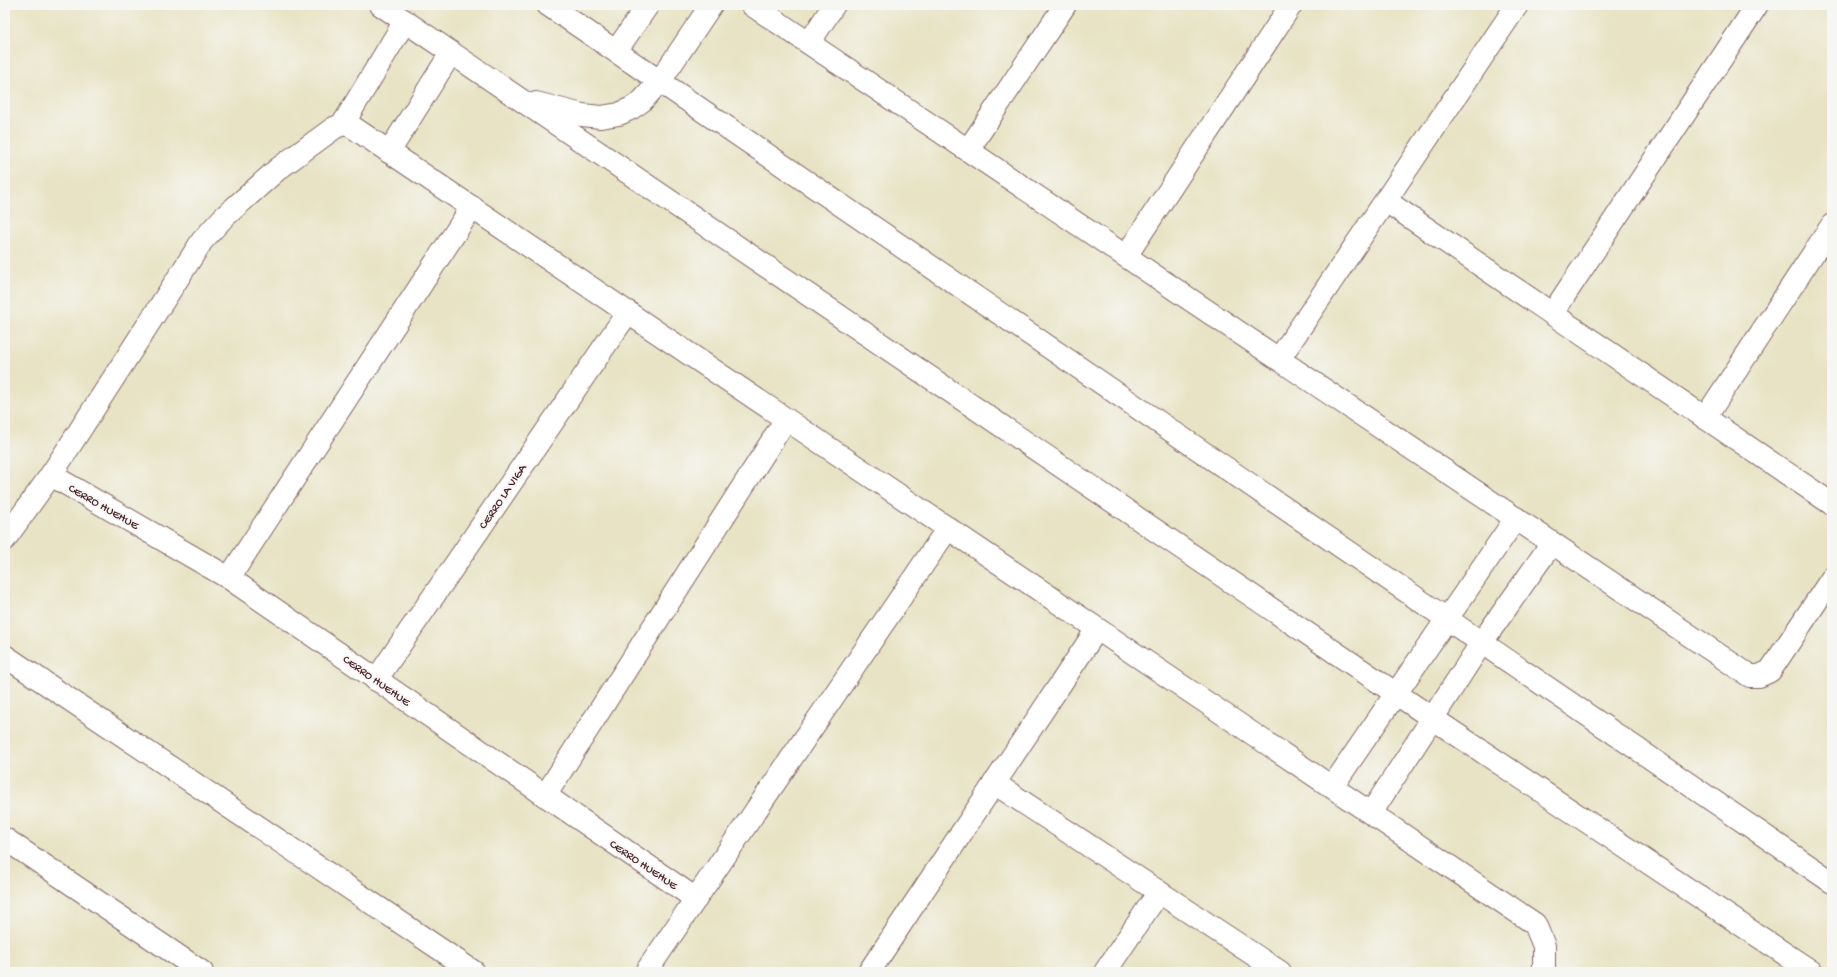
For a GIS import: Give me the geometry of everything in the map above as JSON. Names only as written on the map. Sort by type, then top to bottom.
[{"type":"street","points":[[381,5],[1398,693],[1432,718],[1812,972]]},
{"type":"street","points":[[548,5],[660,80],[1832,882]]},
{"type":"street","points":[[616,51],[648,5]]},
{"type":"street","points":[[521,99],[582,114],[602,117],[619,114],[632,108],[642,101],[660,80],[711,5]]},
{"type":"street","points":[[752,5],[1750,676],[1760,676],[1770,671],[1832,578]]},
{"type":"street","points":[[809,43],[834,5]]},
{"type":"street","points":[[968,150],[1065,5]]},
{"type":"street","points":[[1126,256],[1291,5]]},
{"type":"street","points":[[1279,359],[1517,5]]},
{"type":"street","points":[[1552,314],[1757,5]]},
{"type":"street","points":[[5,539],[51,475],[202,241],[223,218],[278,169],[334,128],[343,124],[405,21]]},
{"type":"street","points":[[389,152],[451,53]]},
{"type":"street","points":[[343,124],[351,126],[472,207],[1535,924],[1544,946],[1544,972]]},
{"type":"street","points":[[1386,200],[1832,504]]},
{"type":"street","points":[[229,578],[472,207]]},
{"type":"street","points":[[1705,418],[1832,225]]},
{"type":"street","name":"CERRO LA VIGA","points":[[376,680],[628,312]]},
{"type":"street","points":[[545,796],[786,419]]},
{"type":"street","name":"CERRO HUEHUE","points":[[51,475],[229,578],[696,899]]},
{"type":"street","points":[[1332,787],[1398,693],[1447,618],[1516,518]]},
{"type":"street","points":[[646,972],[948,528]]},
{"type":"street","points":[[1371,813],[1482,642],[1552,543]]},
{"type":"street","points":[[869,972],[1097,629]]},
{"type":"street","points":[[5,656],[474,972]]},
{"type":"street","points":[[994,784],[1280,972]]},
{"type":"street","points":[[5,839],[202,972]]},
{"type":"street","points":[[1105,972],[1159,892]]}]
